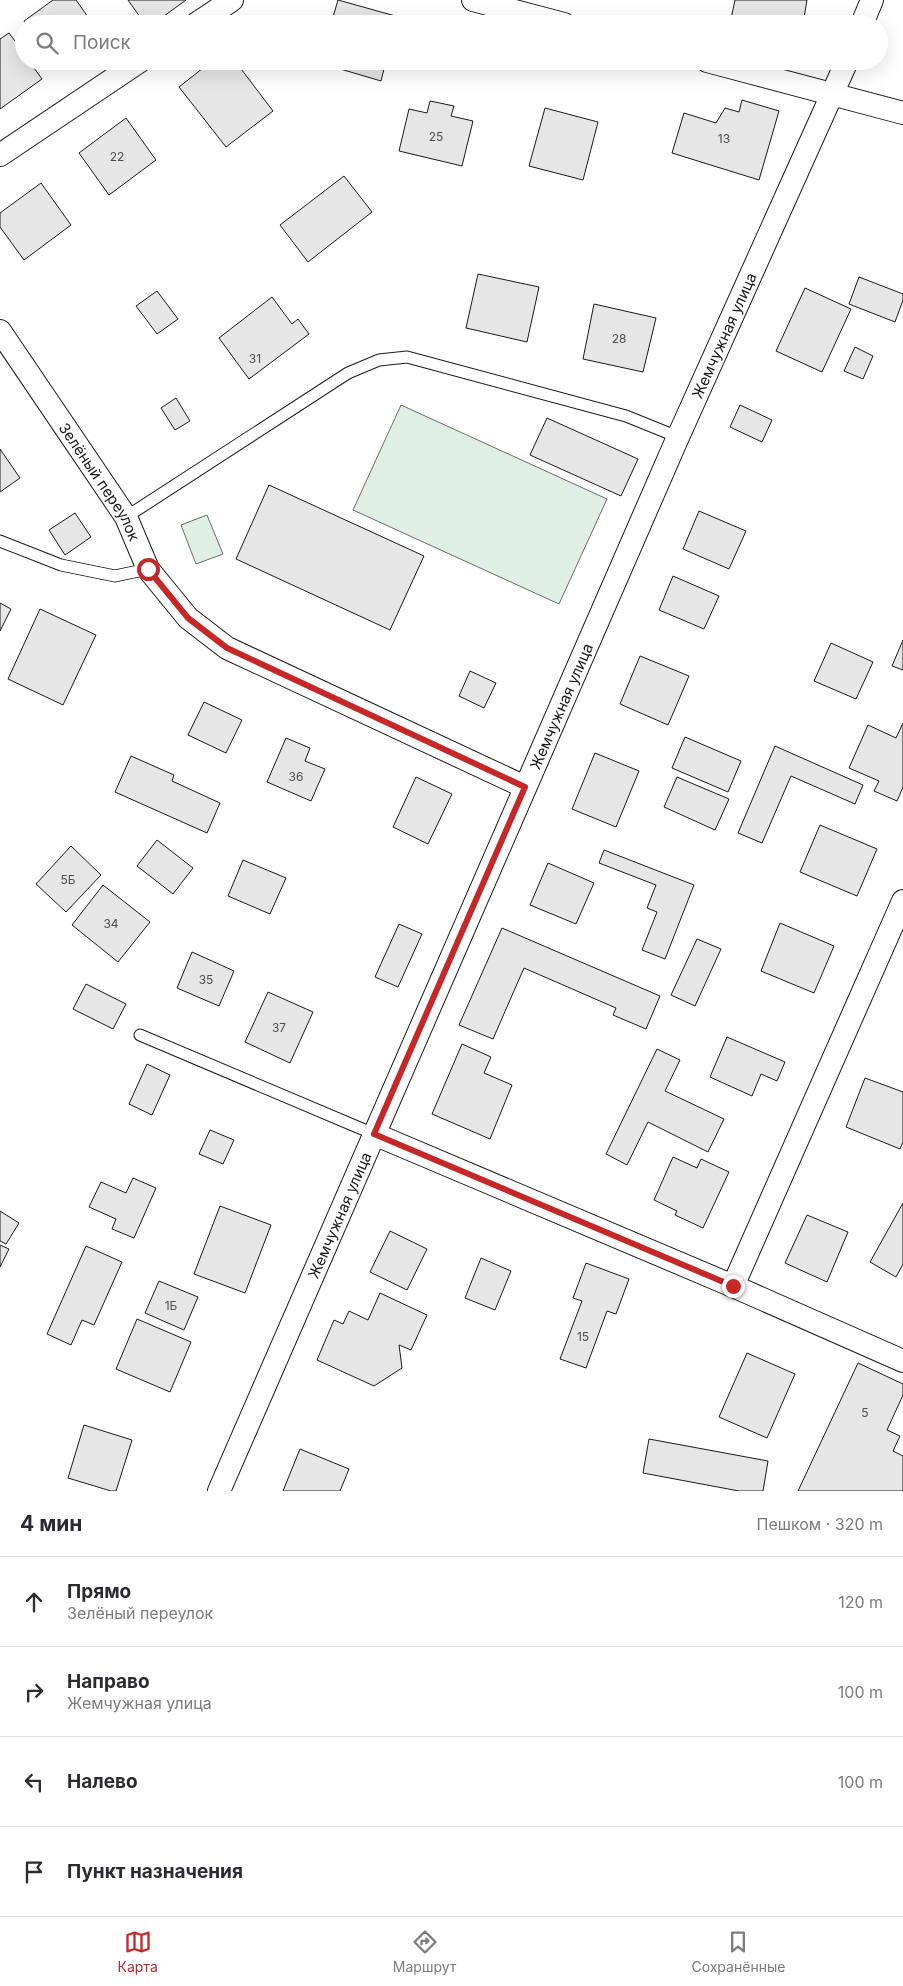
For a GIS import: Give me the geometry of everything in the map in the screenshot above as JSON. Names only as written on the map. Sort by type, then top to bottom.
[{"type":"street","points":[[210,15],[232,0]]},
{"type":"street","points":[[473,0],[530,15]]},
{"type":"street","points":[[866,15],[872,0]]},
{"type":"street","points":[[0,155],[127,70]]},
{"type":"street","points":[[741,70],[903,113]]},
{"type":"street","name":"Жемчужная улица","points":[[219,1491],[678,437],[843,70]]},
{"type":"street","name":"Зелёный переулок","points":[[0,331],[126,517],[148,569],[188,618],[227,648],[525,787]]},
{"type":"street","points":[[733,1286],[903,901]]},
{"type":"street","points":[[374,1134],[733,1286],[903,1361]]},
{"type":"lane","points":[[126,517],[348,373],[380,360],[407,357],[626,416],[678,437]]},
{"type":"lane","points":[[0,541],[61,565],[115,576],[148,569]]},
{"type":"lane","points":[[140,1035],[374,1134]]},
{"type":"green space","points":[[401,405],[607,499],[559,604],[353,510]]},
{"type":"green space","points":[[207,515],[223,554],[196,564],[181,525]]},
{"type":"building","points":[[53,0],[76,0],[87,15],[32,15]]},
{"type":"building","points":[[128,0],[186,0],[165,15],[139,15]]},
{"type":"building","points":[[338,0],[392,15],[334,15]]},
{"type":"building","points":[[735,0],[807,0],[804,15],[732,15]]},
{"type":"building","points":[[9,33],[15,41],[15,70],[36,70],[42,79],[0,109],[0,39]]},
{"type":"building","points":[[201,70],[242,70],[273,111],[226,147],[179,87]]},
{"type":"building","points":[[344,70],[384,70],[381,81]]},
{"type":"building","points":[[742,100],[779,111],[759,180],[672,153],[684,113],[716,123],[725,108],[739,112]]},
{"type":"building","points":[[430,101],[454,106],[451,116],[473,121],[462,166],[399,151],[409,109],[427,113]]},
{"type":"building","points":[[545,108],[598,122],[583,180],[529,166]]},
{"type":"building","points":[[126,118],[156,160],[109,195],[79,153]]},
{"type":"building","points":[[344,176],[372,212],[308,262],[280,225]]},
{"type":"building","points":[[41,183],[71,225],[24,260],[0,227],[0,213]]},
{"type":"building","points":[[478,274],[539,287],[527,342],[466,328]]},
{"type":"building","points":[[859,277],[903,294],[903,300],[895,322],[849,304]]},
{"type":"building","points":[[805,288],[851,309],[822,372],[776,351]]},
{"type":"building","points":[[157,291],[178,319],[157,334],[136,306]]},
{"type":"building","points":[[272,297],[292,324],[298,319],[309,334],[249,379],[219,338]]},
{"type":"building","points":[[594,304],[656,318],[643,372],[583,359]]},
{"type":"building","points":[[855,347],[873,356],[863,379],[844,371]]},
{"type":"building","points":[[176,398],[190,421],[175,430],[161,408]]},
{"type":"building","points":[[740,405],[772,420],[762,442],[730,427]]},
{"type":"building","points":[[547,418],[638,459],[621,496],[530,455]]},
{"type":"building","points":[[0,449],[20,478],[0,492]]},
{"type":"building","points":[[269,485],[424,556],[390,630],[236,559]]},
{"type":"building","points":[[699,511],[746,531],[729,569],[683,549]]},
{"type":"building","points":[[75,513],[91,537],[65,555],[49,530]]},
{"type":"building","points":[[673,576],[719,596],[704,629],[659,610]]},
{"type":"building","points":[[0,603],[11,609],[0,631]]},
{"type":"building","points":[[40,609],[96,635],[63,705],[8,679]]},
{"type":"building","points":[[903,640],[903,670],[892,666]]},
{"type":"building","points":[[831,643],[873,662],[856,699],[814,681]]},
{"type":"building","points":[[640,656],[689,676],[668,725],[620,704]]},
{"type":"building","points":[[470,671],[496,683],[484,708],[459,696]]},
{"type":"building","points":[[204,702],[242,720],[226,753],[188,735]]},
{"type":"building","points":[[903,723],[903,787],[897,801],[874,791],[879,781],[849,768],[868,725],[896,738]]},
{"type":"building","points":[[685,737],[741,761],[728,792],[672,768]]},
{"type":"building","points":[[286,738],[310,748],[305,761],[325,769],[311,801],[267,782]]},
{"type":"building","points":[[775,746],[863,785],[855,804],[791,776],[762,843],[738,833]]},
{"type":"building","points":[[595,753],[639,771],[616,827],[572,809]]},
{"type":"building","points":[[131,756],[174,775],[172,781],[220,803],[207,833],[115,792]]},
{"type":"building","points":[[416,777],[452,794],[428,844],[393,827]]},
{"type":"building","points":[[677,777],[729,799],[715,830],[664,807]]},
{"type":"building","points":[[820,825],[877,849],[857,896],[800,872]]},
{"type":"building","points":[[157,840],[193,868],[173,894],[137,866]]},
{"type":"building","points":[[71,846],[101,875],[66,912],[36,884]]},
{"type":"building","points":[[604,850],[694,885],[665,959],[642,950],[657,912],[647,908],[656,885],[599,863]]},
{"type":"building","points":[[243,860],[286,878],[270,914],[228,896]]},
{"type":"building","points":[[548,863],[594,883],[576,924],[530,905]]},
{"type":"building","points":[[103,885],[150,922],[118,962],[72,925]]},
{"type":"building","points":[[780,923],[834,946],[814,993],[761,971]]},
{"type":"building","points":[[399,924],[422,934],[398,987],[375,977]]},
{"type":"building","points":[[502,928],[660,996],[646,1029],[613,1015],[616,1008],[524,968],[493,1039],[459,1025]]},
{"type":"building","points":[[697,939],[721,949],[695,1006],[671,995]]},
{"type":"building","points":[[192,952],[234,971],[219,1006],[177,988]]},
{"type":"building","points":[[86,984],[126,1004],[113,1029],[73,1009]]},
{"type":"building","points":[[268,992],[313,1012],[290,1063],[245,1042]]},
{"type":"building","points":[[727,1037],[785,1062],[777,1081],[761,1074],[752,1096],[710,1077]]},
{"type":"building","points":[[462,1044],[491,1057],[484,1073],[512,1085],[490,1139],[432,1114]]},
{"type":"building","points":[[657,1049],[680,1060],[665,1091],[724,1119],[708,1152],[648,1122],[627,1165],[606,1154]]},
{"type":"building","points":[[147,1064],[170,1075],[152,1115],[129,1104]]},
{"type":"building","points":[[865,1078],[903,1092],[903,1142],[900,1149],[846,1127]]},
{"type":"building","points":[[210,1130],[234,1140],[223,1164],[199,1154]]},
{"type":"building","points":[[673,1157],[697,1168],[701,1159],[729,1172],[703,1228],[675,1215],[677,1211],[654,1200]]},
{"type":"building","points":[[133,1178],[156,1188],[134,1238],[112,1229],[116,1219],[89,1207],[101,1182],[126,1193]]},
{"type":"building","points":[[903,1203],[903,1264],[896,1277],[870,1262]]},
{"type":"building","points":[[220,1206],[271,1225],[245,1293],[194,1274]]},
{"type":"building","points":[[0,1211],[19,1223],[6,1244],[0,1241]]},
{"type":"building","points":[[807,1215],[848,1232],[827,1282],[785,1263]]},
{"type":"building","points":[[390,1231],[427,1249],[407,1290],[370,1272]]},
{"type":"building","points":[[0,1245],[9,1249],[0,1267]]},
{"type":"building","points":[[86,1246],[122,1262],[94,1325],[82,1320],[71,1345],[47,1334]]},
{"type":"building","points":[[481,1258],[511,1271],[495,1310],[465,1298]]},
{"type":"building","points":[[586,1263],[629,1279],[616,1314],[607,1311],[586,1368],[560,1359],[582,1301],[573,1298]]},
{"type":"building","points":[[159,1281],[198,1297],[184,1330],[145,1313]]},
{"type":"building","points":[[380,1293],[427,1315],[411,1350],[399,1345],[402,1368],[374,1386],[317,1360],[334,1320],[343,1324],[349,1311],[368,1320]]},
{"type":"building","points":[[137,1319],[191,1342],[170,1392],[116,1369]]},
{"type":"building","points":[[747,1353],[795,1374],[767,1438],[719,1417]]},
{"type":"building","points":[[858,1363],[903,1384],[903,1395],[887,1430],[900,1436],[893,1451],[903,1456],[903,1491],[798,1491]]},
{"type":"building","points":[[84,1425],[132,1440],[116,1491],[68,1478]]},
{"type":"building","points":[[649,1439],[768,1461],[763,1491],[739,1491],[643,1473]]},
{"type":"building","points":[[300,1449],[349,1469],[340,1491],[283,1491]]},
{"type":"route","points":[[148,569],[188,618],[227,648],[525,787],[374,1134],[733,1286]]}]
